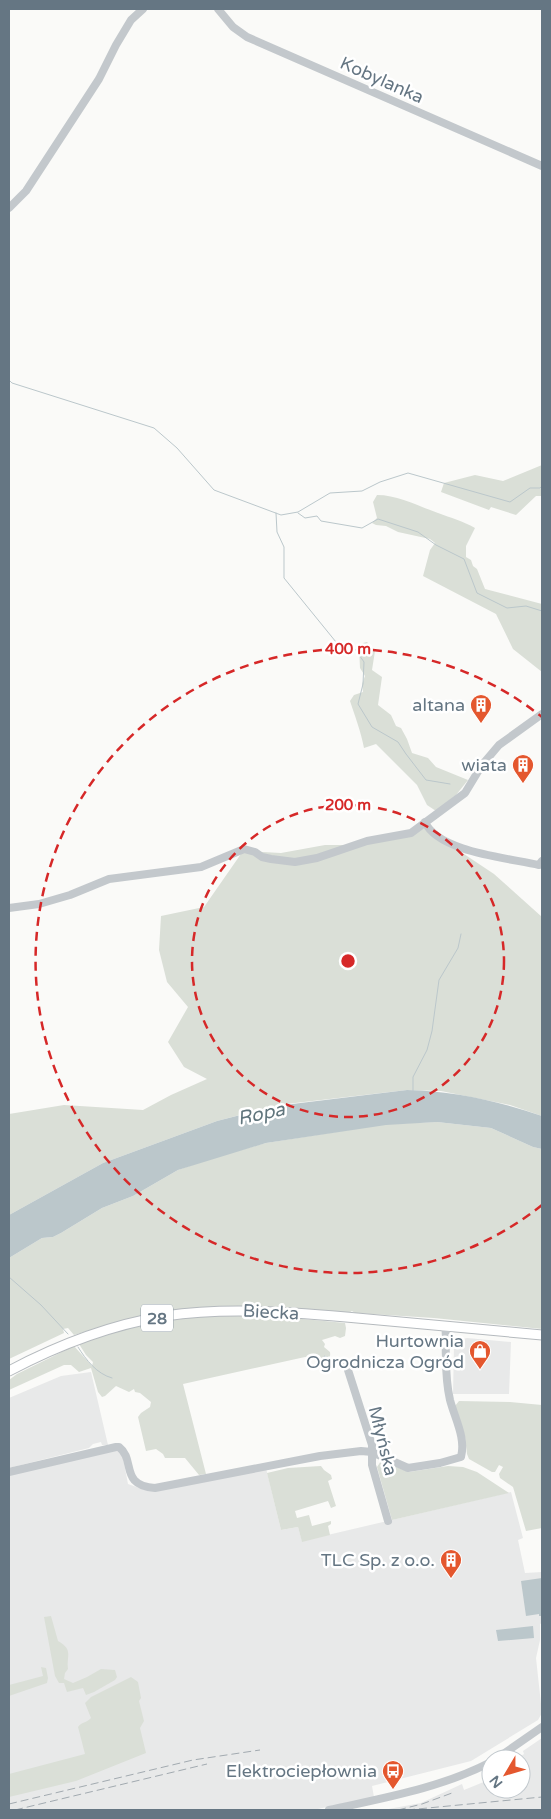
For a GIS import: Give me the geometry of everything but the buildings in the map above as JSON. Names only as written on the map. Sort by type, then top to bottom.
[{"type":"main road","name":"Biecka","points":[[9,1371],[43,1353],[120,1326],[184,1314],[214,1311],[257,1311],[542,1335]]},
{"type":"street","points":[[9,208],[26,191],[99,79],[131,20],[142,9]]},
{"type":"street","name":"Kobylanka","points":[[218,9],[232,27],[247,38],[542,166]]},
{"type":"street","points":[[9,908],[39,904],[70,896],[109,879],[201,867],[244,850],[255,852],[262,857],[295,862],[317,858],[367,841],[410,833],[465,792],[482,765],[499,745],[542,714]]},
{"type":"street","points":[[425,822],[427,827],[436,835],[466,849],[539,864],[542,861]]},
{"type":"street","points":[[9,1472],[116,1447],[124,1451],[128,1471],[136,1482],[154,1488],[320,1456],[361,1450],[372,1452],[408,1468],[446,1462],[461,1457],[463,1450],[462,1439],[450,1399],[445,1326]]},
{"type":"street","name":"Młyńska","points":[[348,1370],[372,1445],[372,1465],[388,1521]]},
{"type":"street","points":[[510,1749],[542,1727]]},
{"type":"street","points":[[329,1810],[448,1780],[481,1766]]},
{"type":"shaded area","points":[[542,465],[542,496],[536,496],[516,515],[491,507],[489,510],[441,492],[444,483],[475,475],[503,481]]},
{"type":"shaded area","points":[[377,495],[385,495],[408,501],[475,528],[466,546],[466,557],[471,560],[473,566],[477,569],[485,589],[542,604],[542,672],[513,649],[496,614],[423,576],[430,550],[435,543],[430,539],[398,532],[386,526],[372,523],[377,518],[373,502]]},
{"type":"shaded area","points":[[367,642],[375,651],[372,670],[382,677],[378,705],[391,715],[396,726],[401,728],[412,753],[428,758],[436,767],[468,780],[456,795],[436,811],[427,805],[417,785],[376,744],[364,748],[350,701],[354,695],[363,692],[362,684],[365,676],[360,668],[359,647]]},
{"type":"shaded area","points":[[425,828],[494,874],[542,917],[542,1116],[510,1105],[441,1091],[407,1090],[278,1105],[217,1121],[103,1163],[9,1215],[9,1114],[64,1105],[143,1110],[207,1079],[184,1067],[168,1042],[188,1007],[167,982],[159,950],[161,916],[204,907],[243,851],[281,853],[325,845],[360,845]]},
{"type":"shaded area","points":[[437,1122],[491,1128],[533,1147],[542,1149],[542,1329],[434,1318],[355,1313],[352,1311],[346,1314],[260,1307],[212,1307],[152,1315],[74,1335],[68,1328],[63,1329],[64,1333],[9,1359],[9,1258],[42,1238],[53,1237],[102,1208],[133,1196],[178,1170],[209,1159],[266,1143],[386,1124]]},
{"type":"shaded area","points":[[210,1315],[261,1316],[328,1321],[345,1323],[346,1328],[345,1336],[340,1338],[335,1336],[322,1340],[325,1344],[324,1347],[330,1352],[330,1355],[329,1358],[321,1362],[317,1357],[305,1357],[183,1384],[206,1474],[199,1475],[185,1458],[165,1458],[156,1449],[146,1451],[138,1417],[150,1407],[151,1402],[140,1393],[135,1392],[134,1389],[129,1392],[116,1386],[102,1397],[98,1392],[91,1368],[79,1372],[71,1365],[64,1365],[9,1390],[9,1380],[17,1374],[74,1346],[92,1366],[93,1362],[79,1344],[95,1338],[160,1322]]},
{"type":"shaded area","points":[[467,1338],[511,1342],[509,1394],[453,1394],[454,1346],[459,1340]]},
{"type":"shaded area","points":[[91,1372],[108,1445],[102,1445],[101,1442],[93,1444],[89,1448],[9,1468],[9,1398],[61,1376]]},
{"type":"shaded area","points":[[459,1401],[542,1405],[542,1528],[526,1531],[513,1487],[500,1478],[499,1474],[503,1467],[499,1465],[495,1472],[492,1472],[469,1459],[465,1437],[455,1406]]},
{"type":"shaded area","points":[[117,1448],[122,1453],[128,1484],[148,1491],[266,1468],[281,1530],[298,1527],[302,1541],[511,1492],[523,1538],[518,1540],[525,1573],[542,1572],[542,1623],[540,1624],[540,1640],[536,1658],[542,1713],[538,1720],[491,1749],[481,1749],[481,1755],[471,1761],[372,1786],[374,1797],[313,1810],[9,1810],[9,1474]]},
{"type":"shaded area","points":[[381,1461],[409,1472],[448,1466],[463,1467],[477,1472],[509,1493],[392,1520],[377,1467]]},
{"type":"shaded area","points":[[321,1466],[331,1475],[332,1479],[328,1481],[336,1506],[331,1508],[328,1501],[295,1511],[297,1518],[309,1515],[312,1526],[331,1521],[331,1524],[328,1526],[330,1535],[302,1542],[298,1527],[281,1530],[267,1473],[288,1468]]},
{"type":"shaded area","points":[[51,1616],[58,1641],[68,1650],[68,1669],[64,1679],[73,1683],[101,1669],[115,1670],[117,1677],[115,1680],[86,1695],[83,1688],[67,1692],[64,1683],[59,1683],[55,1676],[44,1617]]},
{"type":"shaded area","points":[[41,1667],[46,1668],[47,1683],[9,1696],[9,1685],[43,1676]]},
{"type":"shaded area","points":[[131,1677],[138,1682],[141,1698],[139,1701],[144,1721],[140,1728],[146,1753],[76,1781],[9,1797],[9,1774],[85,1754],[78,1727],[91,1718],[85,1703],[91,1697]]},
{"type":"shaded area","points":[[542,1738],[542,1810],[383,1810],[421,1803],[462,1784],[464,1790],[481,1783],[481,1799],[531,1799],[531,1749],[526,1749]]},
{"type":"water","name":"Ropa","points":[[407,1090],[442,1092],[476,1098],[542,1116],[542,1149],[533,1147],[491,1128],[437,1122],[386,1125],[266,1143],[178,1170],[133,1196],[102,1208],[53,1237],[42,1238],[9,1258],[9,1215],[103,1163],[217,1121],[276,1106]]},
{"type":"water","points":[[542,1578],[542,1616],[539,1616],[539,1614],[526,1616],[521,1581]]},
{"type":"water","points":[[533,1626],[534,1638],[498,1641],[496,1630]]},
{"type":"waterway","points":[[9,380],[12,383],[154,428],[177,448],[214,490],[281,515],[298,512],[330,493],[362,491],[380,482],[408,473],[510,502],[530,488],[540,488],[542,486]]},
{"type":"waterway","points":[[276,513],[277,532],[284,547],[284,578],[336,642],[355,649],[364,662],[363,684],[358,704],[372,727],[398,742],[426,780],[450,784]]},
{"type":"waterway","points":[[298,513],[305,518],[317,516],[321,521],[362,528],[378,519],[418,532],[436,545],[464,559],[477,593],[507,608],[526,606],[542,611]]},
{"type":"waterway","points":[[413,1091],[413,1077],[427,1050],[432,1031],[439,980],[458,948],[461,934]]},
{"type":"waterway","points":[[9,1277],[41,1305],[68,1334]]},
{"type":"waterway","points":[[78,1347],[92,1366],[112,1378]]},
{"type":"waterway","points":[[328,1361],[324,1356],[346,1365]]},
{"type":"railway","points":[[9,1804],[193,1760],[260,1750]]},
{"type":"railway","points":[[15,1810],[207,1764]]},
{"type":"railway","points":[[398,1810],[452,1793]]},
{"type":"railway","points":[[407,1810],[542,1797]]},
{"type":"railway","points":[[490,1810],[532,1810]]},
{"type":"place","name":"altana","points":[[481,724]]},
{"type":"place","name":"wiata","points":[[523,784]]},
{"type":"place","name":"Hurtownia Ogrodnicza Ogród","points":[[480,1370]]},
{"type":"place","name":"TLC Sp. z o.o.","points":[[451,1579]]},
{"type":"place","name":"Elektrociepłownia","points":[[393,1790]]}]
